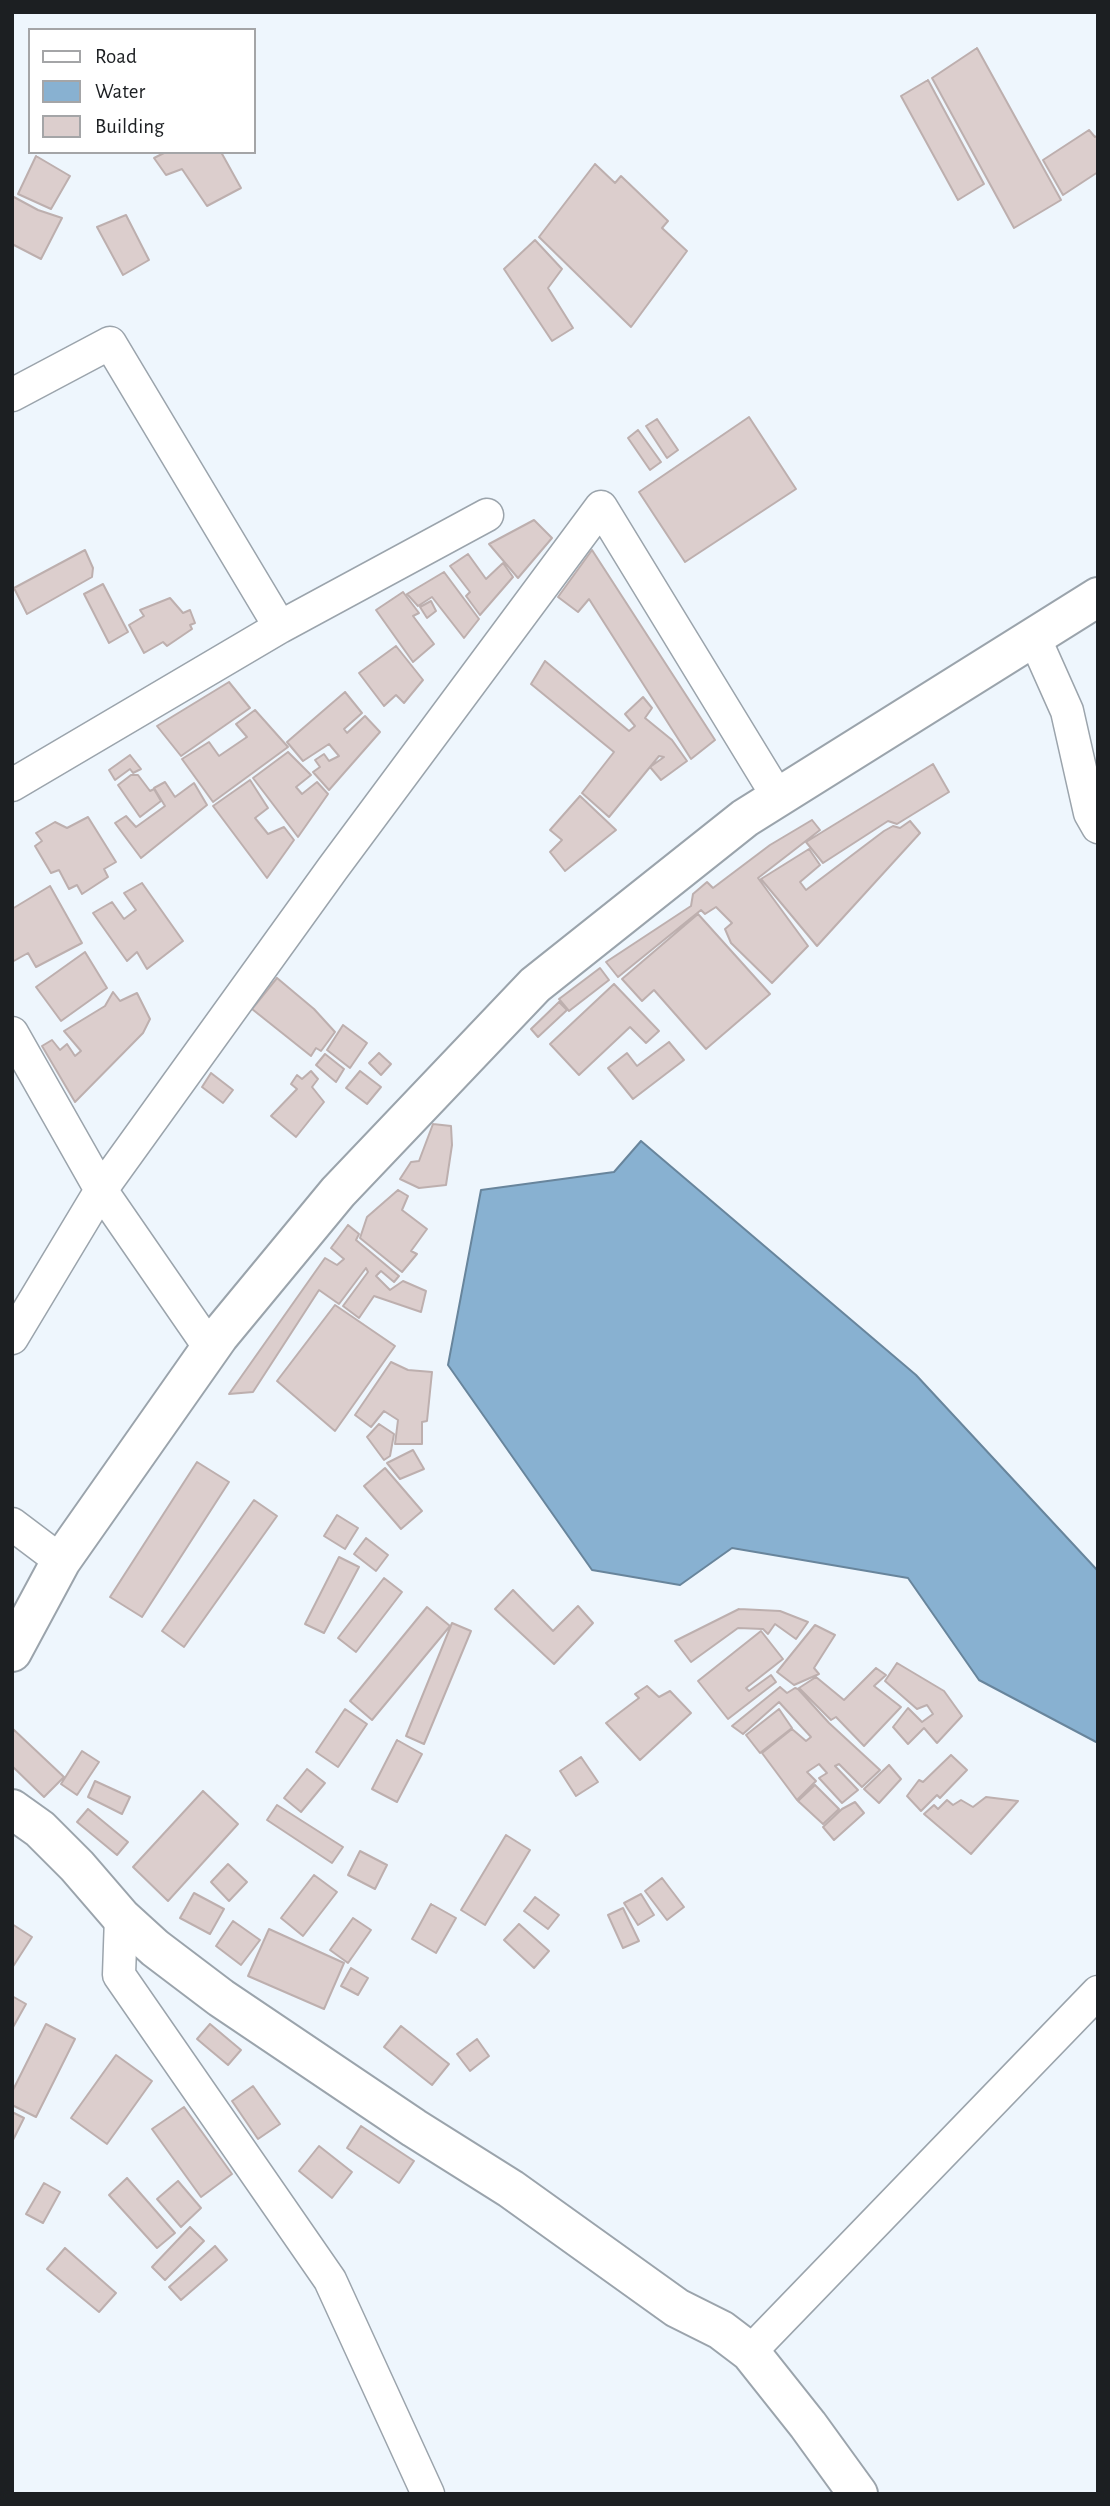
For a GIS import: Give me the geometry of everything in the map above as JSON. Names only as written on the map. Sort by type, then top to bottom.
[{"type":"main road","points":[[12,1652],[61,1561],[211,1348],[338,1192],[535,985],[745,818],[1098,597]]},
{"type":"main road","points":[[12,1810],[40,1829],[77,1866],[121,1917],[155,1948],[221,1998],[414,2128],[512,2189],[677,2308],[721,2330],[750,2353],[808,2425],[858,2494]]},
{"type":"street","points":[[12,395],[110,343],[280,627]]},
{"type":"street","points":[[12,1338],[101,1190],[349,846],[601,507],[778,797]]},
{"type":"street","points":[[12,785],[280,627],[487,515]]},
{"type":"street","points":[[1034,637],[1067,711],[1090,813],[1098,827]]},
{"type":"street","points":[[12,1033],[101,1190],[211,1348]]},
{"type":"street","points":[[12,1524],[61,1561]]},
{"type":"street","points":[[121,1917],[118,1975],[330,2280],[428,2494]]},
{"type":"street","points":[[750,2353],[1098,1992]]},
{"type":"water","points":[[641,1141],[916,1375],[1098,1571],[1098,1743],[979,1680],[908,1578],[732,1548],[680,1585],[592,1570],[448,1365],[481,1190],[614,1172]]},
{"type":"building","points":[[977,48],[1061,200],[1014,228],[932,78]]},
{"type":"building","points":[[928,80],[984,184],[958,200],[901,96]]},
{"type":"building","points":[[1089,130],[1095,137],[1098,135],[1098,172],[1063,195],[1043,160]]},
{"type":"building","points":[[162,154],[222,154],[241,188],[207,206],[182,169],[166,175],[154,158]]},
{"type":"building","points":[[36,156],[70,176],[51,209],[18,194]]},
{"type":"building","points":[[595,164],[615,183],[621,176],[668,221],[662,228],[687,251],[631,327],[539,237]]},
{"type":"building","points":[[12,196],[38,210],[62,218],[41,259],[12,244]]},
{"type":"building","points":[[126,215],[149,260],[123,275],[97,227]]},
{"type":"building","points":[[535,240],[562,269],[548,288],[573,328],[552,341],[504,269]]},
{"type":"building","points":[[749,417],[796,489],[685,562],[639,492]]},
{"type":"building","points":[[657,419],[678,450],[667,458],[646,426]]},
{"type":"building","points":[[638,430],[661,462],[650,470],[628,438]]},
{"type":"building","points":[[534,520],[552,538],[518,578],[489,544]]},
{"type":"building","points":[[85,550],[93,568],[92,577],[27,614],[14,588]]},
{"type":"building","points":[[592,550],[715,740],[691,759],[589,599],[578,612],[558,597]]},
{"type":"building","points":[[468,554],[486,579],[503,563],[513,577],[480,615],[466,596],[470,592],[450,566]]},
{"type":"building","points":[[444,572],[479,619],[464,638],[432,597],[418,606],[407,594]]},
{"type":"building","points":[[103,584],[128,632],[109,643],[84,594]]},
{"type":"building","points":[[403,592],[419,613],[413,616],[434,644],[413,662],[376,610]]},
{"type":"building","points":[[170,598],[183,613],[190,610],[195,623],[190,625],[192,629],[167,646],[163,642],[144,653],[129,625],[144,616],[140,610]]},
{"type":"building","points":[[431,601],[436,611],[427,618],[420,607]]},
{"type":"building","points":[[396,646],[423,680],[404,703],[396,695],[384,706],[359,673]]},
{"type":"building","points":[[545,661],[629,731],[635,726],[625,714],[643,697],[652,708],[645,718],[672,740],[687,761],[661,780],[650,767],[664,757],[659,756],[609,817],[582,793],[614,752],[531,684]]},
{"type":"building","points":[[229,682],[250,708],[181,756],[157,726]]},
{"type":"building","points":[[345,692],[362,713],[344,729],[347,733],[365,716],[380,732],[329,790],[313,772],[320,767],[315,760],[324,754],[329,761],[339,756],[329,744],[303,761],[287,742]]},
{"type":"building","points":[[255,710],[288,747],[213,802],[182,759],[209,742],[219,756],[247,737],[236,724]]},
{"type":"building","points":[[288,752],[311,775],[296,787],[302,794],[317,782],[328,794],[298,837],[253,778]]},
{"type":"building","points":[[130,755],[141,769],[133,773],[130,769],[115,780],[109,770]]},
{"type":"building","points":[[933,764],[949,792],[897,824],[888,821],[823,863],[806,842]]},
{"type":"building","points":[[131,775],[138,775],[150,791],[154,789],[161,801],[140,817],[118,785]]},
{"type":"building","points":[[250,780],[268,808],[255,818],[268,834],[284,827],[294,840],[267,878],[213,806]]},
{"type":"building","points":[[165,782],[175,797],[194,783],[207,805],[141,858],[115,823],[126,816],[136,827],[165,806],[154,788]]},
{"type":"building","points":[[580,796],[616,830],[565,871],[550,852],[562,840],[550,830]]},
{"type":"building","points":[[88,817],[116,862],[104,869],[108,877],[82,894],[77,885],[69,889],[59,870],[51,873],[35,846],[42,841],[36,833],[55,822],[67,828]]},
{"type":"building","points":[[812,820],[820,830],[758,878],[808,946],[772,983],[731,943],[725,929],[732,923],[716,907],[705,914],[701,910],[618,977],[606,962],[691,906],[693,894],[707,882],[713,888],[770,845]]},
{"type":"building","points":[[910,821],[920,833],[817,946],[761,879],[809,849],[820,865],[800,882],[806,890],[884,831],[893,826],[900,828]]},
{"type":"building","points":[[142,883],[183,941],[147,969],[137,952],[127,961],[93,913],[112,902],[124,919],[136,910],[124,893]]},
{"type":"building","points":[[50,886],[82,943],[36,967],[28,953],[12,962],[12,909]]},
{"type":"building","points":[[698,914],[770,994],[706,1049],[654,990],[642,1001],[622,979]]},
{"type":"building","points":[[85,952],[107,988],[61,1021],[36,987]]},
{"type":"building","points":[[600,968],[609,980],[569,1011],[559,999]]},
{"type":"building","points":[[277,978],[314,1009],[335,1032],[321,1051],[316,1048],[311,1056],[252,1009]]},
{"type":"building","points":[[614,984],[659,1031],[646,1043],[630,1027],[579,1075],[550,1044]]},
{"type":"building","points":[[113,992],[120,1001],[137,993],[150,1019],[143,1033],[75,1102],[42,1046],[52,1040],[60,1050],[67,1044],[75,1056],[81,1051],[64,1031],[105,1006]]},
{"type":"building","points":[[559,1002],[567,1010],[538,1037],[531,1029]]},
{"type":"building","points":[[343,1025],[367,1043],[350,1068],[327,1050]]},
{"type":"building","points":[[669,1042],[684,1060],[633,1099],[608,1068],[627,1053],[637,1066]]},
{"type":"building","points":[[379,1053],[391,1064],[381,1075],[369,1063]]},
{"type":"building","points":[[325,1054],[344,1069],[336,1082],[316,1065]]},
{"type":"building","points":[[311,1071],[318,1079],[312,1087],[324,1102],[296,1137],[271,1116],[297,1089],[291,1084],[297,1075],[302,1079]]},
{"type":"building","points":[[360,1071],[381,1087],[367,1104],[346,1088]]},
{"type":"building","points":[[211,1073],[233,1090],[223,1103],[202,1087]]},
{"type":"building","points":[[433,1124],[451,1126],[452,1145],[446,1185],[419,1188],[400,1179],[411,1162],[419,1161]]},
{"type":"building","points":[[398,1190],[408,1196],[402,1210],[427,1229],[411,1251],[417,1254],[402,1272],[360,1238],[367,1217]]},
{"type":"building","points":[[348,1225],[359,1234],[356,1240],[399,1276],[394,1282],[381,1271],[376,1276],[390,1290],[403,1281],[426,1291],[421,1312],[374,1296],[359,1318],[343,1306],[368,1272],[366,1268],[339,1304],[319,1290],[253,1392],[229,1394],[325,1258],[337,1265],[344,1259],[331,1248]]},
{"type":"building","points":[[335,1305],[395,1346],[335,1431],[277,1381]]},
{"type":"building","points":[[391,1362],[408,1370],[432,1372],[427,1421],[422,1422],[422,1444],[395,1444],[398,1420],[384,1411],[371,1427],[355,1415]]},
{"type":"building","points":[[379,1424],[394,1434],[390,1456],[384,1460],[367,1437]]},
{"type":"building","points":[[413,1450],[424,1469],[400,1479],[387,1463]]},
{"type":"building","points":[[197,1462],[229,1482],[142,1617],[110,1597]]},
{"type":"building","points":[[385,1468],[422,1511],[401,1529],[364,1486]]},
{"type":"building","points":[[254,1500],[277,1516],[184,1647],[162,1631]]},
{"type":"building","points":[[337,1515],[358,1528],[345,1549],[324,1536]]},
{"type":"building","points":[[366,1538],[388,1555],[376,1571],[354,1554]]},
{"type":"building","points":[[339,1557],[359,1567],[324,1633],[305,1624]]},
{"type":"building","points":[[384,1578],[402,1592],[356,1652],[338,1638]]},
{"type":"building","points":[[513,1590],[553,1631],[578,1606],[593,1623],[554,1664],[495,1609]]},
{"type":"building","points":[[427,1607],[450,1626],[372,1720],[350,1701]]},
{"type":"building","points":[[739,1609],[780,1611],[808,1622],[796,1639],[775,1624],[768,1634],[763,1629],[738,1628],[691,1662],[675,1641]]},
{"type":"building","points":[[452,1623],[471,1631],[424,1744],[406,1736]]},
{"type":"building","points":[[815,1625],[835,1635],[814,1668],[819,1674],[794,1685],[777,1672]]},
{"type":"building","points":[[761,1631],[783,1659],[746,1688],[749,1691],[771,1675],[776,1682],[728,1719],[698,1681]]},
{"type":"building","points":[[897,1663],[944,1691],[962,1716],[937,1743],[924,1728],[908,1744],[893,1727],[908,1708],[922,1722],[933,1714],[927,1705],[917,1709],[885,1681]]},
{"type":"building","points":[[876,1668],[886,1675],[874,1686],[901,1707],[864,1746],[836,1717],[831,1720],[799,1688],[816,1677],[844,1700]]},
{"type":"building","points":[[647,1686],[659,1697],[670,1691],[691,1713],[640,1760],[606,1723],[639,1698],[635,1694]]},
{"type":"building","points":[[780,1687],[787,1693],[798,1689],[829,1723],[880,1770],[862,1787],[839,1764],[835,1766],[858,1790],[842,1803],[819,1778],[827,1773],[819,1764],[807,1772],[816,1781],[797,1800],[762,1753],[792,1729],[806,1741],[811,1737],[779,1702],[743,1734],[732,1726]]},
{"type":"building","points":[[345,1709],[367,1724],[338,1767],[316,1752]]},
{"type":"building","points":[[779,1709],[792,1728],[760,1753],[746,1735]]},
{"type":"building","points":[[13,1729],[64,1777],[44,1797],[12,1766]]},
{"type":"building","points":[[397,1740],[422,1754],[397,1802],[372,1789]]},
{"type":"building","points":[[82,1751],[99,1762],[77,1795],[61,1784]]},
{"type":"building","points":[[951,1755],[967,1770],[940,1798],[937,1795],[921,1811],[907,1796],[919,1780],[923,1782]]},
{"type":"building","points":[[581,1757],[598,1782],[576,1796],[560,1771]]},
{"type":"building","points":[[889,1765],[901,1779],[879,1803],[864,1789]]},
{"type":"building","points":[[307,1769],[325,1783],[301,1812],[284,1798]]},
{"type":"building","points":[[95,1781],[130,1797],[122,1814],[88,1797]]},
{"type":"building","points":[[815,1785],[839,1809],[823,1824],[798,1801]]},
{"type":"building","points":[[203,1791],[238,1824],[168,1901],[133,1867]]},
{"type":"building","points":[[986,1797],[1018,1801],[971,1854],[924,1814],[934,1805],[938,1809],[947,1800],[953,1805],[961,1800],[973,1807]]},
{"type":"building","points":[[855,1802],[864,1813],[834,1840],[823,1827],[842,1809]]},
{"type":"building","points":[[277,1805],[343,1847],[332,1863],[267,1820]]},
{"type":"building","points":[[88,1809],[128,1842],[117,1855],[77,1822]]},
{"type":"building","points":[[506,1835],[530,1850],[485,1925],[461,1910]]},
{"type":"building","points":[[360,1851],[387,1865],[375,1889],[348,1875]]},
{"type":"building","points":[[228,1864],[247,1882],[229,1901],[211,1882]]},
{"type":"building","points":[[314,1875],[337,1892],[303,1936],[281,1918]]},
{"type":"building","points":[[662,1878],[684,1907],[667,1920],[645,1891]]},
{"type":"building","points":[[194,1893],[224,1909],[210,1934],[180,1918]]},
{"type":"building","points":[[641,1894],[654,1915],[638,1925],[624,1903]]},
{"type":"building","points":[[535,1897],[559,1915],[548,1929],[524,1911]]},
{"type":"building","points":[[431,1904],[456,1918],[436,1953],[412,1939]]},
{"type":"building","points":[[623,1908],[639,1941],[623,1948],[608,1915]]},
{"type":"building","points":[[353,1918],[371,1930],[348,1963],[330,1950]]},
{"type":"building","points":[[233,1921],[260,1940],[241,1965],[216,1946]]},
{"type":"building","points":[[12,1924],[32,1937],[12,1968]]},
{"type":"building","points":[[519,1924],[549,1951],[534,1968],[504,1940]]},
{"type":"building","points":[[269,1929],[344,1963],[324,2009],[248,1976]]},
{"type":"building","points":[[351,1968],[368,1978],[358,1995],[341,1986]]},
{"type":"building","points":[[12,1996],[26,2004],[12,2029]]},
{"type":"building","points":[[46,2024],[75,2039],[36,2117],[12,2105],[12,2092]]},
{"type":"building","points":[[210,2024],[241,2050],[228,2065],[197,2039]]},
{"type":"building","points":[[401,2026],[449,2064],[432,2085],[384,2047]]},
{"type":"building","points":[[477,2039],[489,2056],[470,2071],[457,2054]]},
{"type":"building","points":[[116,2055],[152,2081],[107,2144],[71,2118]]},
{"type":"building","points":[[253,2086],[280,2124],[258,2139],[232,2101]]},
{"type":"building","points":[[184,2107],[232,2174],[201,2197],[152,2129]]},
{"type":"building","points":[[12,2112],[24,2118],[12,2142]]},
{"type":"building","points":[[361,2126],[414,2161],[399,2183],[347,2148]]},
{"type":"building","points":[[319,2146],[352,2172],[332,2198],[299,2171]]},
{"type":"building","points":[[127,2178],[175,2233],[157,2248],[109,2195]]},
{"type":"building","points":[[178,2181],[201,2208],[181,2227],[157,2199]]},
{"type":"building","points":[[44,2183],[60,2192],[43,2223],[26,2214]]},
{"type":"building","points":[[190,2227],[204,2241],[165,2280],[152,2267]]},
{"type":"building","points":[[215,2246],[227,2260],[181,2300],[169,2287]]},
{"type":"building","points":[[65,2248],[116,2293],[99,2312],[47,2269]]}]
